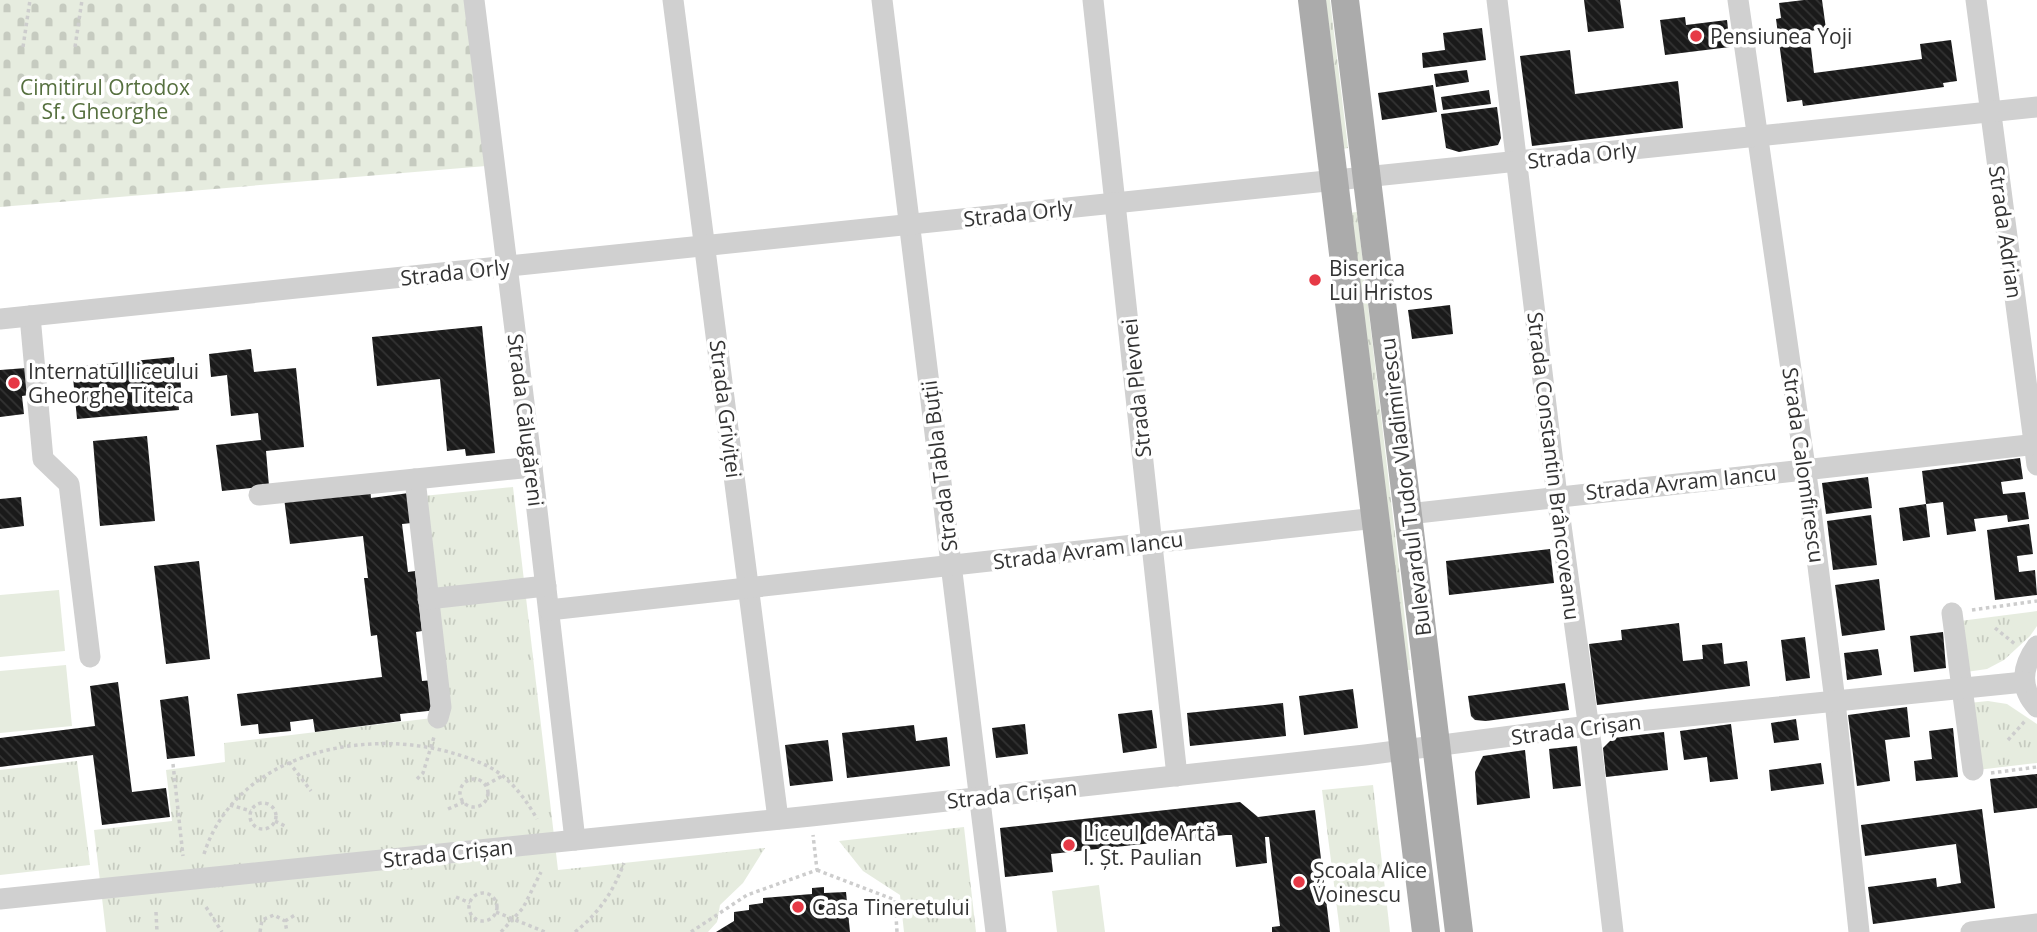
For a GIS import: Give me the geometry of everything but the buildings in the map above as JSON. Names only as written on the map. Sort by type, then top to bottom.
[{"type":"main road","name":"Bulevardul Tudor Vladimirescu","points":[[1312,0],[1426,932]]},
{"type":"main road","name":"Bulevardul Tudor Vladimirescu","points":[[1345,0],[1459,932]]},
{"type":"street","name":"Strada Călugăreni","points":[[474,0],[575,839]]},
{"type":"street","name":"Strada Griviței","points":[[673,0],[778,819]]},
{"type":"street","name":"Strada Tabla Buții","points":[[882,0],[996,932]]},
{"type":"street","name":"Strada Plevnei","points":[[1093,0],[1177,776]]},
{"type":"street","name":"Strada Constantin Brâncoveanu","points":[[1497,0],[1613,932]]},
{"type":"street","name":"Strada Calomfirescu","points":[[1738,0],[1805,468],[1835,702],[1858,932]]},
{"type":"street","name":"Strada Adrian","points":[[1976,0],[2036,451]]},
{"type":"street","name":"Strada Orly","points":[[0,319],[2037,107]]},
{"type":"street","points":[[30,316],[43,459],[69,484],[90,657]]},
{"type":"street","name":"Strada Avram Iancu","points":[[1408,514],[1805,468],[2036,451]]},
{"type":"street","points":[[259,495],[532,467]]},
{"type":"street","points":[[415,479],[441,707],[438,718]]},
{"type":"street","name":"Strada Avram Iancu","points":[[549,610],[1376,518]]},
{"type":"street","points":[[428,600],[546,586]]},
{"type":"street","points":[[1952,613],[1973,771]]},
{"type":"street","points":[[2032,713],[2024,682],[2025,669],[2033,652]]},
{"type":"street","name":"Strada Crișan","points":[[0,899],[811,816],[1436,747],[1589,726],[2024,682]]},
{"type":"street","points":[[1971,932],[2037,924]]},
{"type":"path","points":[[23,47],[30,0]]},
{"type":"path","points":[[75,47],[82,0]]},
{"type":"path","points":[[1952,613],[2037,601]]},
{"type":"path","points":[[1994,628],[2019,646],[2033,652]]},
{"type":"path","points":[[2008,740],[2032,713]]},
{"type":"path","points":[[417,779],[423,773],[432,747],[438,718]]},
{"type":"path","points":[[204,854],[219,818],[248,787],[289,762],[356,744],[391,743],[432,747],[477,761],[503,776],[525,797],[537,819]]},
{"type":"path","points":[[289,762],[311,791]]},
{"type":"path","points":[[173,764],[183,856]]},
{"type":"path","points":[[1973,771],[1977,774],[2037,767]]},
{"type":"path","points":[[486,785],[503,776]]},
{"type":"path","points":[[478,780],[486,785],[488,794],[480,805],[471,806],[464,802],[461,792],[468,781],[478,780]]},
{"type":"path","points":[[448,809],[464,802]]},
{"type":"path","points":[[260,803],[268,803],[275,809],[275,821],[265,829],[256,827],[251,820],[251,811],[260,803]]},
{"type":"path","points":[[230,805],[251,811]]},
{"type":"path","points":[[811,816],[817,870]]},
{"type":"path","points":[[275,821],[285,826]]},
{"type":"path","points":[[575,932],[596,914],[614,888],[624,863]]},
{"type":"path","points":[[691,932],[747,895],[817,870],[895,900],[897,932]]},
{"type":"path","points":[[501,932],[523,908],[541,872]]},
{"type":"path","points":[[488,894],[495,900],[496,912],[490,919],[476,919],[470,912],[470,903],[475,896],[488,894]]},
{"type":"path","points":[[456,897],[470,903]]},
{"type":"path","points":[[206,907],[222,932]]},
{"type":"path","points":[[156,912],[157,932]]},
{"type":"path","points":[[496,912],[545,932]]},
{"type":"path","points":[[260,932],[262,920],[270,915],[285,921],[287,932]]},
{"type":"path","points":[[285,921],[295,915]]},
{"type":"green space","name":"Cimitirul Ortodox Sf. Gheorghe","points":[[0,0],[467,0],[486,166],[0,207]]},
{"type":"green space","points":[[1324,0],[1330,0],[1348,148],[1343,149]]},
{"type":"green space","points":[[1357,212],[1411,670],[1403,670],[1349,213]]},
{"type":"green space","points":[[513,487],[558,870],[765,848],[743,883],[720,905],[717,922],[708,932],[106,932],[94,830],[172,821],[166,770],[225,762],[224,743],[449,716],[423,496]]},
{"type":"green space","points":[[59,590],[65,651],[0,657],[0,595]]},
{"type":"green space","points":[[2037,611],[2037,626],[2004,660],[1987,669],[1966,672],[1960,621]]},
{"type":"green space","points":[[66,665],[72,726],[0,733],[0,671]]},
{"type":"green space","points":[[1988,701],[2007,704],[2037,724],[2037,763],[1977,770],[1969,703]]},
{"type":"green space","points":[[77,761],[90,865],[0,875],[0,770]]},
{"type":"green space","points":[[1373,785],[1390,932],[1340,932],[1322,790]]},
{"type":"green space","points":[[964,827],[976,932],[904,932],[900,895],[863,871],[839,841]]},
{"type":"green space","points":[[1099,885],[1105,932],[1057,932],[1052,891]]},
{"type":"place","name":"Pensiunea Yoji","points":[[1696,36]]},
{"type":"place","name":"Biserica Lui Hristos","points":[[1315,280]]},
{"type":"place","name":"Internatul liceului Gheorghe Titeica","points":[[14,383]]},
{"type":"place","name":"Liceul de Artă I. Șt. Paulian","points":[[1069,845]]},
{"type":"place","name":"Școala Alice Voinescu","points":[[1299,882]]},
{"type":"place","name":"Casa Tineretului","points":[[798,907]]}]
